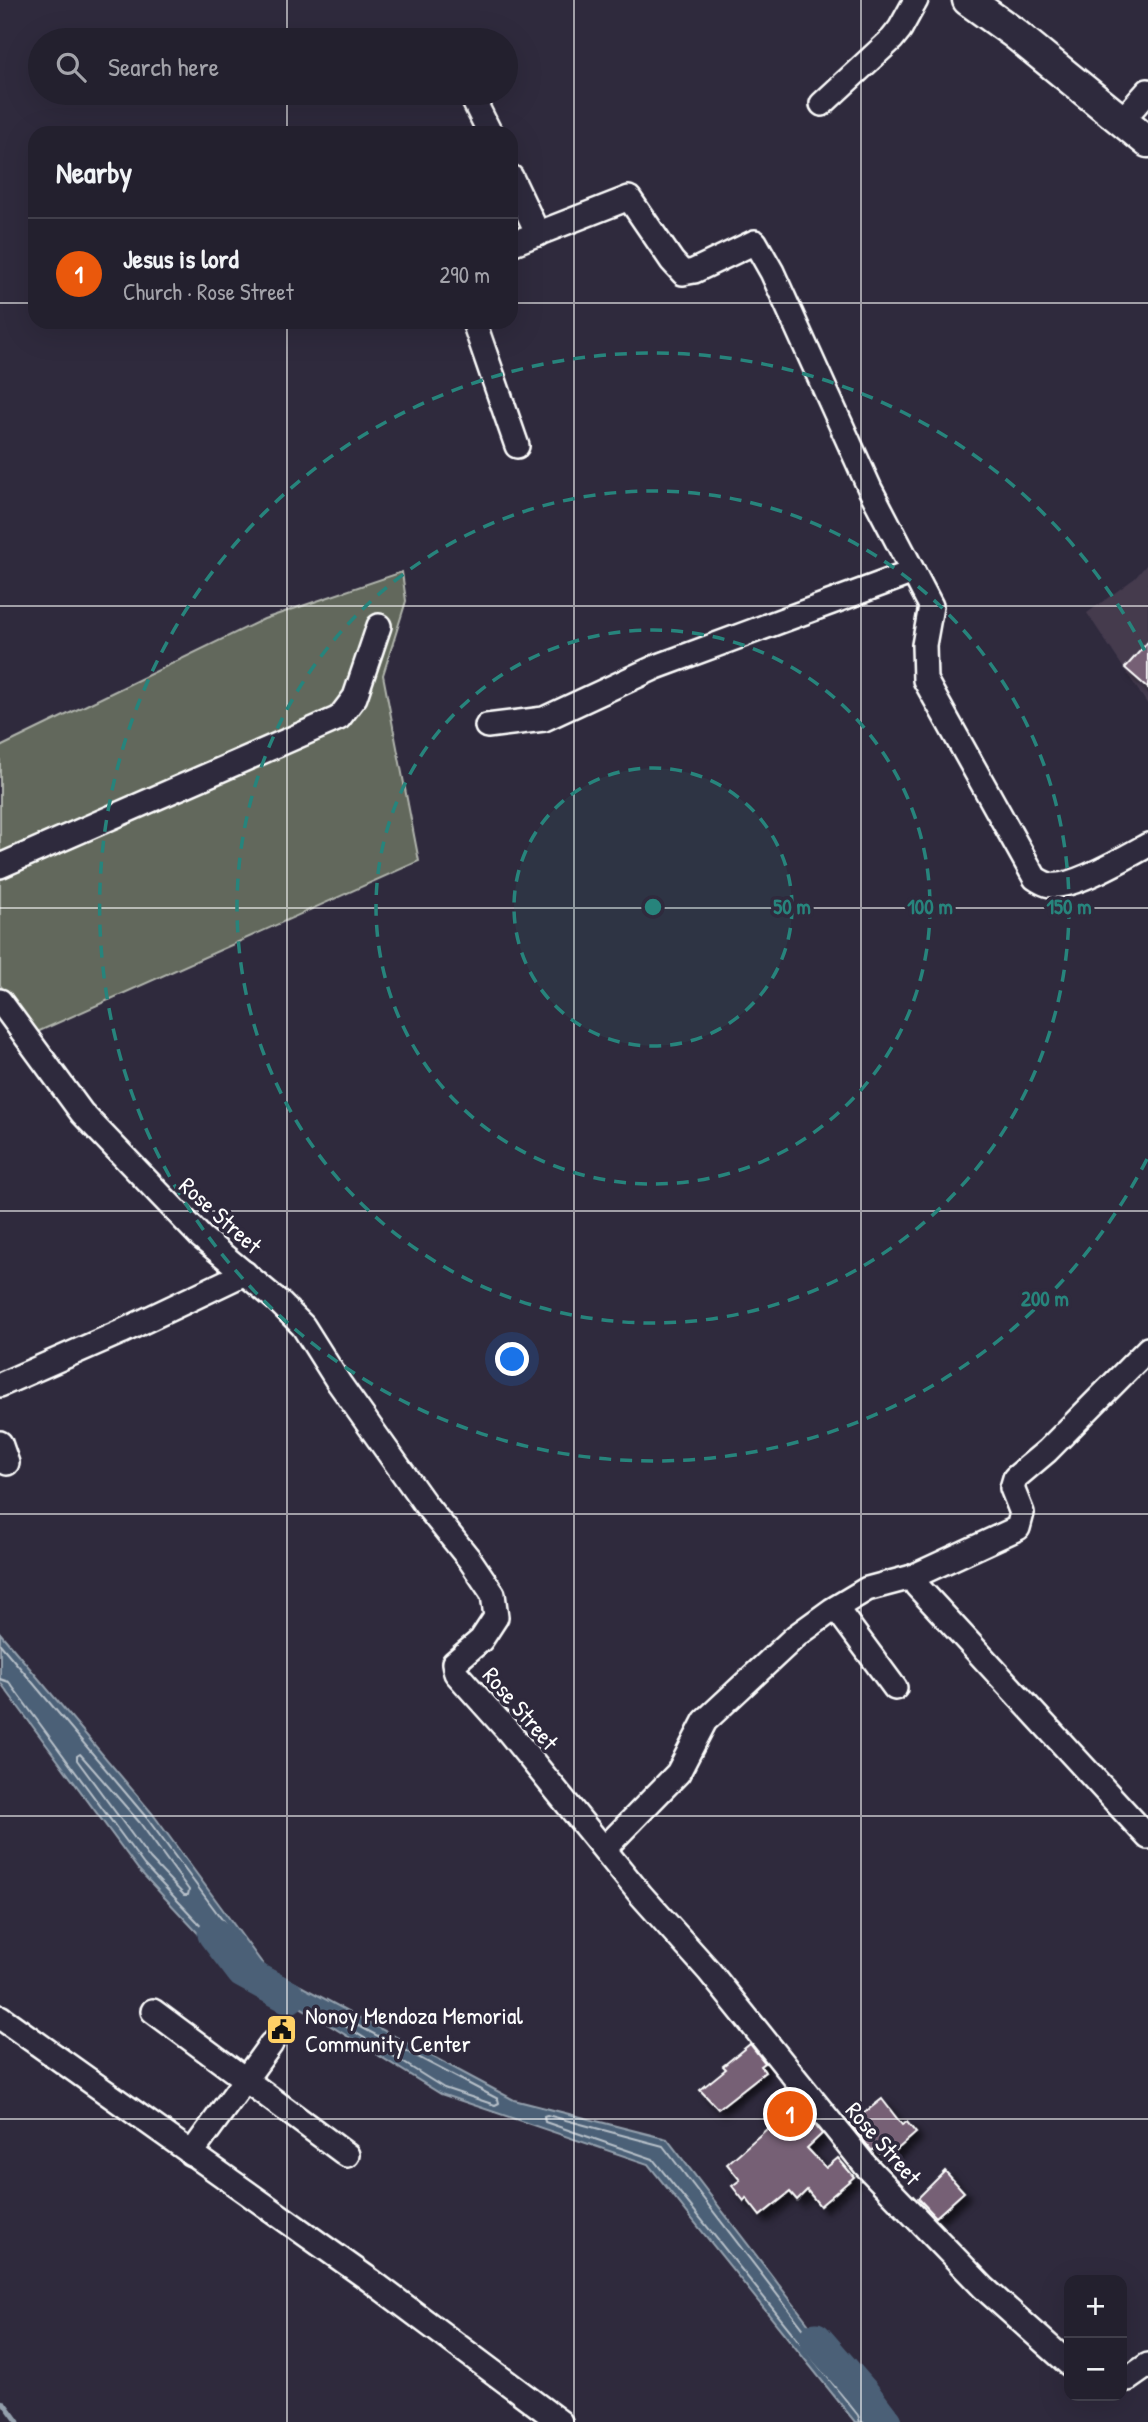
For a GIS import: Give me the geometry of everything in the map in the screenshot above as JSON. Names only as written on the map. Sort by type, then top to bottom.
[{"type":"main road","points":[[968,0],[1014,33],[1148,142]]},
{"type":"street","points":[[821,104],[892,39],[916,0]]},
{"type":"street","points":[[1122,120],[1148,91]]},
{"type":"street","points":[[476,105],[486,126]]},
{"type":"street","points":[[518,192],[538,234]]},
{"type":"street","points":[[518,241],[629,198],[683,273],[694,271],[755,242],[772,272],[870,489],[932,606],[925,645],[925,680],[1035,878],[1052,886],[1065,884],[1101,870],[1148,845]]},
{"type":"street","points":[[476,329],[517,446]]},
{"type":"street","points":[[487,726],[544,719],[656,667],[913,572]]},
{"type":"street","points":[[0,866],[339,718],[355,697],[379,626]]},
{"type":"street","name":"Rose Street","points":[[0,1001],[82,1113],[201,1237],[278,1301],[303,1326],[425,1504],[470,1560],[493,1594],[496,1617],[481,1640],[454,1663],[456,1673],[508,1731],[641,1895],[709,1970],[865,2165],[984,2288],[1064,2360]]},
{"type":"street","points":[[0,1385],[121,1332],[245,1273]]},
{"type":"street","points":[[605,1848],[678,1773],[705,1721],[796,1636],[867,1589],[912,1577],[1018,1528],[1022,1513],[1012,1488],[1015,1478],[1047,1451],[1148,1349]]},
{"type":"street","points":[[912,1577],[917,1586],[1148,1838]]},
{"type":"street","points":[[836,1608],[895,1688]]},
{"type":"street","points":[[153,2011],[347,2155]]},
{"type":"street","points":[[0,2017],[370,2280],[560,2422]]},
{"type":"street","points":[[191,2154],[271,2044]]},
{"type":"street","points":[[1127,2379],[1148,2365]]},
{"type":"shaded area","points":[[1148,563],[1148,705],[1087,613],[1135,578]]},
{"type":"green space","points":[[402,572],[406,601],[383,675],[419,861],[35,1033],[0,985],[0,875],[341,725],[348,694],[333,712],[0,857],[0,747],[264,619]]},
{"type":"water","points":[[0,1633],[152,1813],[265,1967],[514,2100],[667,2139],[884,2422],[855,2422],[648,2164],[441,2094],[221,1958],[138,1869],[0,1682]]},
{"type":"building","points":[[1148,642],[1148,688],[1125,668]]},
{"type":"building","points":[[750,2044],[765,2063],[761,2066],[765,2072],[718,2109],[700,2090],[726,2069],[723,2066]]},
{"type":"building","points":[[792,2096],[822,2134],[807,2148],[826,2168],[838,2158],[854,2177],[820,2206],[807,2190],[797,2200],[790,2192],[760,2216],[732,2186],[740,2180],[727,2164],[776,2121],[770,2114]]},
{"type":"building","points":[[882,2099],[902,2125],[907,2122],[916,2133],[885,2160],[875,2148],[872,2151],[850,2124]]},
{"type":"building","points":[[945,2171],[964,2192],[936,2217],[918,2198]]},
{"type":"waterway","points":[[214,1934],[243,1972],[289,1997]]},
{"type":"waterway","points":[[816,2339],[885,2422]]},
{"type":"waterway","points":[[0,2402],[4,2403],[18,2422]]},
{"type":"place","name":"Nonoy Mendoza Memorial Community Center","points":[[282,2029]]},
{"type":"place","name":"Jesus is lord","points":[[790,2114]]}]
